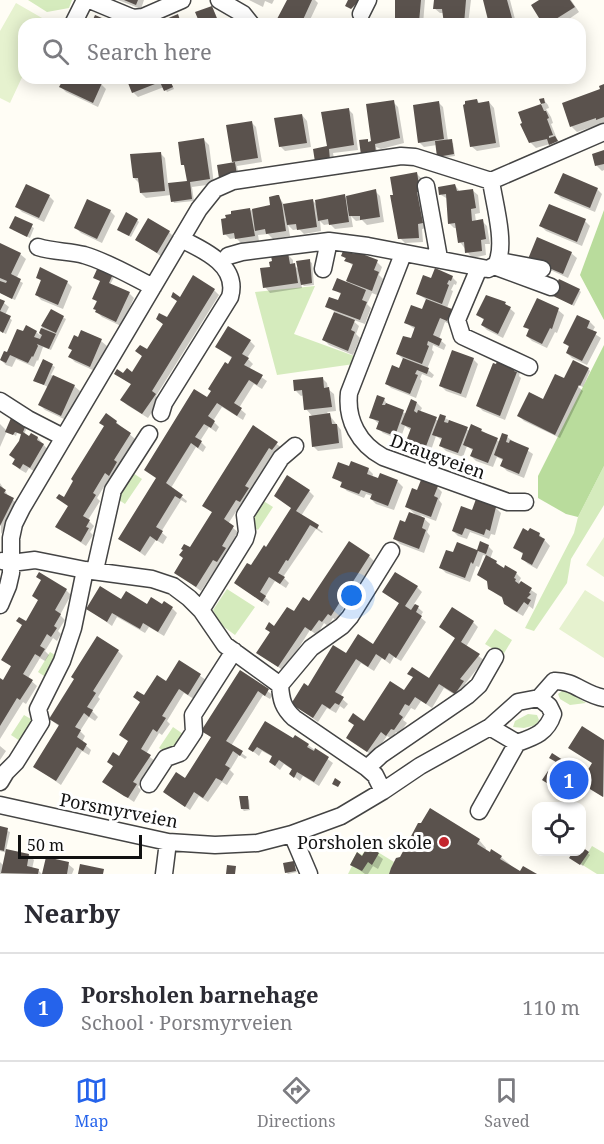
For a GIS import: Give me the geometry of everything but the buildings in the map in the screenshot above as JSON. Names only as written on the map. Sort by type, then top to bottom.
[{"type":"street","points":[[76,18],[85,0]]},
{"type":"street","points":[[90,0],[133,18],[143,17],[182,0]]},
{"type":"street","points":[[219,0],[246,18]]},
{"type":"street","points":[[0,605],[8,586],[6,562],[14,524],[22,508],[181,239],[215,189],[233,181],[401,156],[433,162],[491,181],[604,132]]},
{"type":"street","points":[[491,181],[499,235],[490,265],[457,320],[462,336],[529,367]]},
{"type":"street","points":[[426,186],[439,258]]},
{"type":"street","points":[[161,413],[164,403],[230,297],[232,288],[230,276],[225,268],[201,249],[181,239]]},
{"type":"street","points":[[228,256],[242,252],[329,242],[368,246],[403,254],[542,269]]},
{"type":"street","points":[[323,269],[329,242]]},
{"type":"street","points":[[38,247],[93,258],[153,287]]},
{"type":"street","name":"Draugveien","points":[[403,254],[349,393],[347,407],[357,433],[368,447],[383,457],[508,502],[525,502]]},
{"type":"street","points":[[490,265],[551,287]]},
{"type":"street","points":[[0,401],[63,437]]},
{"type":"street","points":[[0,782],[16,762],[40,722],[38,709],[66,650],[113,490],[148,434]]},
{"type":"street","points":[[201,610],[245,538],[247,532],[245,515],[281,458],[295,446]]},
{"type":"street","points":[[384,791],[375,775],[367,768],[285,710],[280,698],[280,685],[311,648],[342,626],[350,617],[391,551]]},
{"type":"street","points":[[6,562],[35,560],[152,579],[173,586],[201,610],[225,645],[280,685]]},
{"type":"street","points":[[149,784],[166,758],[180,753],[194,732],[193,715],[234,651]]},
{"type":"street","points":[[367,768],[381,755],[467,696],[479,684],[495,657]]},
{"type":"street","name":"Porsmyrveien","points":[[0,806],[168,842],[214,845],[257,843],[292,834],[341,816],[384,791],[420,766],[490,727],[518,702],[539,698],[554,681],[566,681],[594,697],[604,698]]},
{"type":"street","points":[[479,811],[517,743],[539,735],[549,726],[553,714],[549,706],[539,698]]},
{"type":"street","points":[[490,727],[517,743]]},
{"type":"street","points":[[292,834],[309,874]]},
{"type":"street","points":[[164,874],[168,842]]},
{"type":"green space","points":[[28,0],[72,0],[69,8],[47,12]]},
{"type":"green space","points":[[16,3],[42,18],[18,18],[19,84],[10,103],[0,98],[0,31]]},
{"type":"green space","points":[[604,210],[604,320],[580,275]]},
{"type":"green space","points":[[315,286],[294,334],[357,357],[354,364],[277,375],[255,292]]},
{"type":"green space","points":[[604,345],[604,466],[578,517],[566,514],[538,498],[538,476]]},
{"type":"green space","points":[[604,466],[604,505],[571,559],[567,583],[534,631],[525,628],[574,533],[578,517]]},
{"type":"green space","points":[[130,471],[142,479],[125,504],[116,498]]},
{"type":"green space","points":[[262,500],[273,507],[258,530],[251,525],[250,520]]},
{"type":"green space","points":[[604,537],[604,577],[586,565]]},
{"type":"green space","points":[[227,589],[255,607],[235,635],[220,624],[213,610]]},
{"type":"green space","points":[[585,590],[604,602],[604,658],[559,629]]},
{"type":"green space","points":[[495,629],[512,640],[503,655],[485,644]]},
{"type":"green space","points":[[50,652],[60,658],[47,678],[38,672]]},
{"type":"green space","points":[[567,691],[586,703],[570,705],[560,699],[558,694]]},
{"type":"green space","points":[[528,714],[537,715],[539,720],[536,725],[524,728],[513,727],[515,721]]},
{"type":"green space","points":[[24,715],[36,722],[23,743],[11,735]]},
{"type":"green space","points":[[173,727],[186,736],[168,754],[159,748]]},
{"type":"green space","points":[[368,846],[394,862],[389,874],[348,874],[357,852],[362,855]]},
{"type":"green space","points":[[592,846],[604,853],[604,874],[597,874],[581,864]]},
{"type":"place","name":"Porsholen barnehage","points":[[569,780]]},
{"type":"place","name":"Porsholen skole","points":[[444,842]]}]
